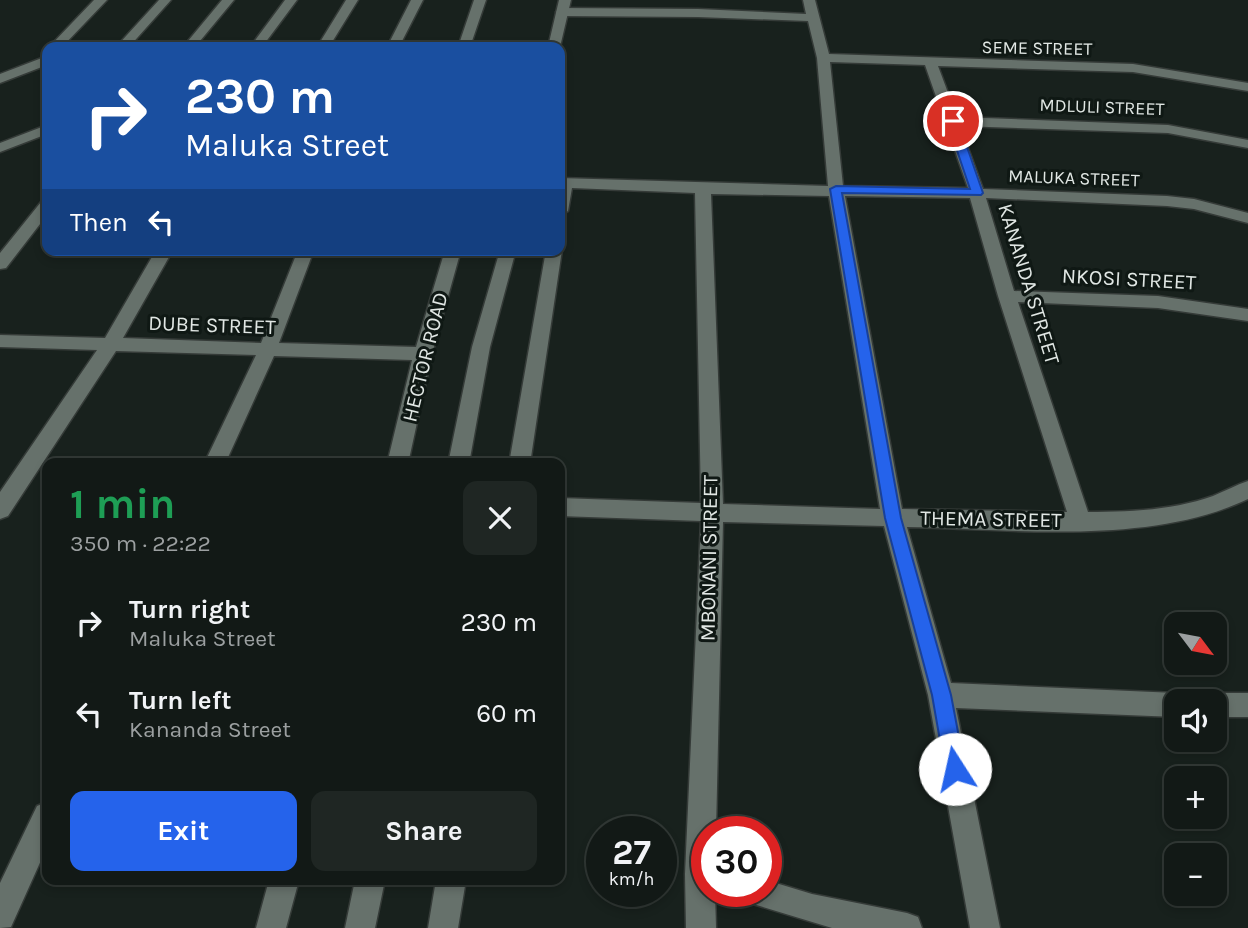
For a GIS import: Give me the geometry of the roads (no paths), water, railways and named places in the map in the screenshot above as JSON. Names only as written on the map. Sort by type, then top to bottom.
[{"type":"street","points":[[60,42],[101,0]]},
{"type":"street","points":[[127,42],[165,0]]},
{"type":"street","points":[[193,42],[228,0]]},
{"type":"street","points":[[260,42],[291,0]]},
{"type":"street","points":[[326,42],[352,0]]},
{"type":"street","points":[[396,42],[417,0]]},
{"type":"street","points":[[466,42],[480,0]]},
{"type":"street","points":[[555,42],[564,6],[810,9],[823,58],[836,189],[893,518],[941,695],[985,928]]},
{"type":"street","name":"SEME STREET","points":[[823,58],[1133,68],[1248,87]]},
{"type":"street","points":[[0,79],[42,61]]},
{"type":"street","name":"KANANDA STREET","points":[[931,63],[977,193],[1007,296],[1080,520]]},
{"type":"street","name":"MDLULI STREET","points":[[953,121],[1168,129],[1248,144]]},
{"type":"street","points":[[0,148],[42,131]]},
{"type":"street","name":"MALUKA STREET","points":[[565,183],[703,189],[977,193],[1167,201],[1194,204],[1248,218]]},
{"type":"street","name":"MBONANI STREET","points":[[703,189],[712,513],[704,816]]},
{"type":"street","points":[[0,264],[42,211]]},
{"type":"street","points":[[0,510],[111,344],[162,256]]},
{"type":"street","points":[[217,458],[267,351],[304,256]]},
{"type":"street","name":"HECTOR ROAD","points":[[398,458],[423,354],[451,256]]},
{"type":"street","points":[[459,458],[481,347],[506,256]]},
{"type":"street","points":[[520,458],[553,256]]},
{"type":"street","name":"NKOSI STREET","points":[[1007,296],[1150,302],[1206,307],[1248,315]]},
{"type":"street","name":"DUBE STREET","points":[[0,341],[423,354]]},
{"type":"street","name":"THEMA STREET","points":[[565,507],[893,518],[1080,520],[1161,517],[1202,508],[1248,489]]},
{"type":"street","points":[[941,695],[1164,704]]},
{"type":"street","points":[[1227,705],[1248,705]]},
{"type":"street","points":[[0,916],[42,827]]},
{"type":"street","points":[[271,928],[283,885]]},
{"type":"street","points":[[360,928],[369,885]]},
{"type":"street","points":[[443,928],[450,885]]},
{"type":"street","points":[[782,900],[812,909],[906,928]]},
{"type":"street","name":"MBONANI STREET","points":[[701,928],[702,907]]}]
